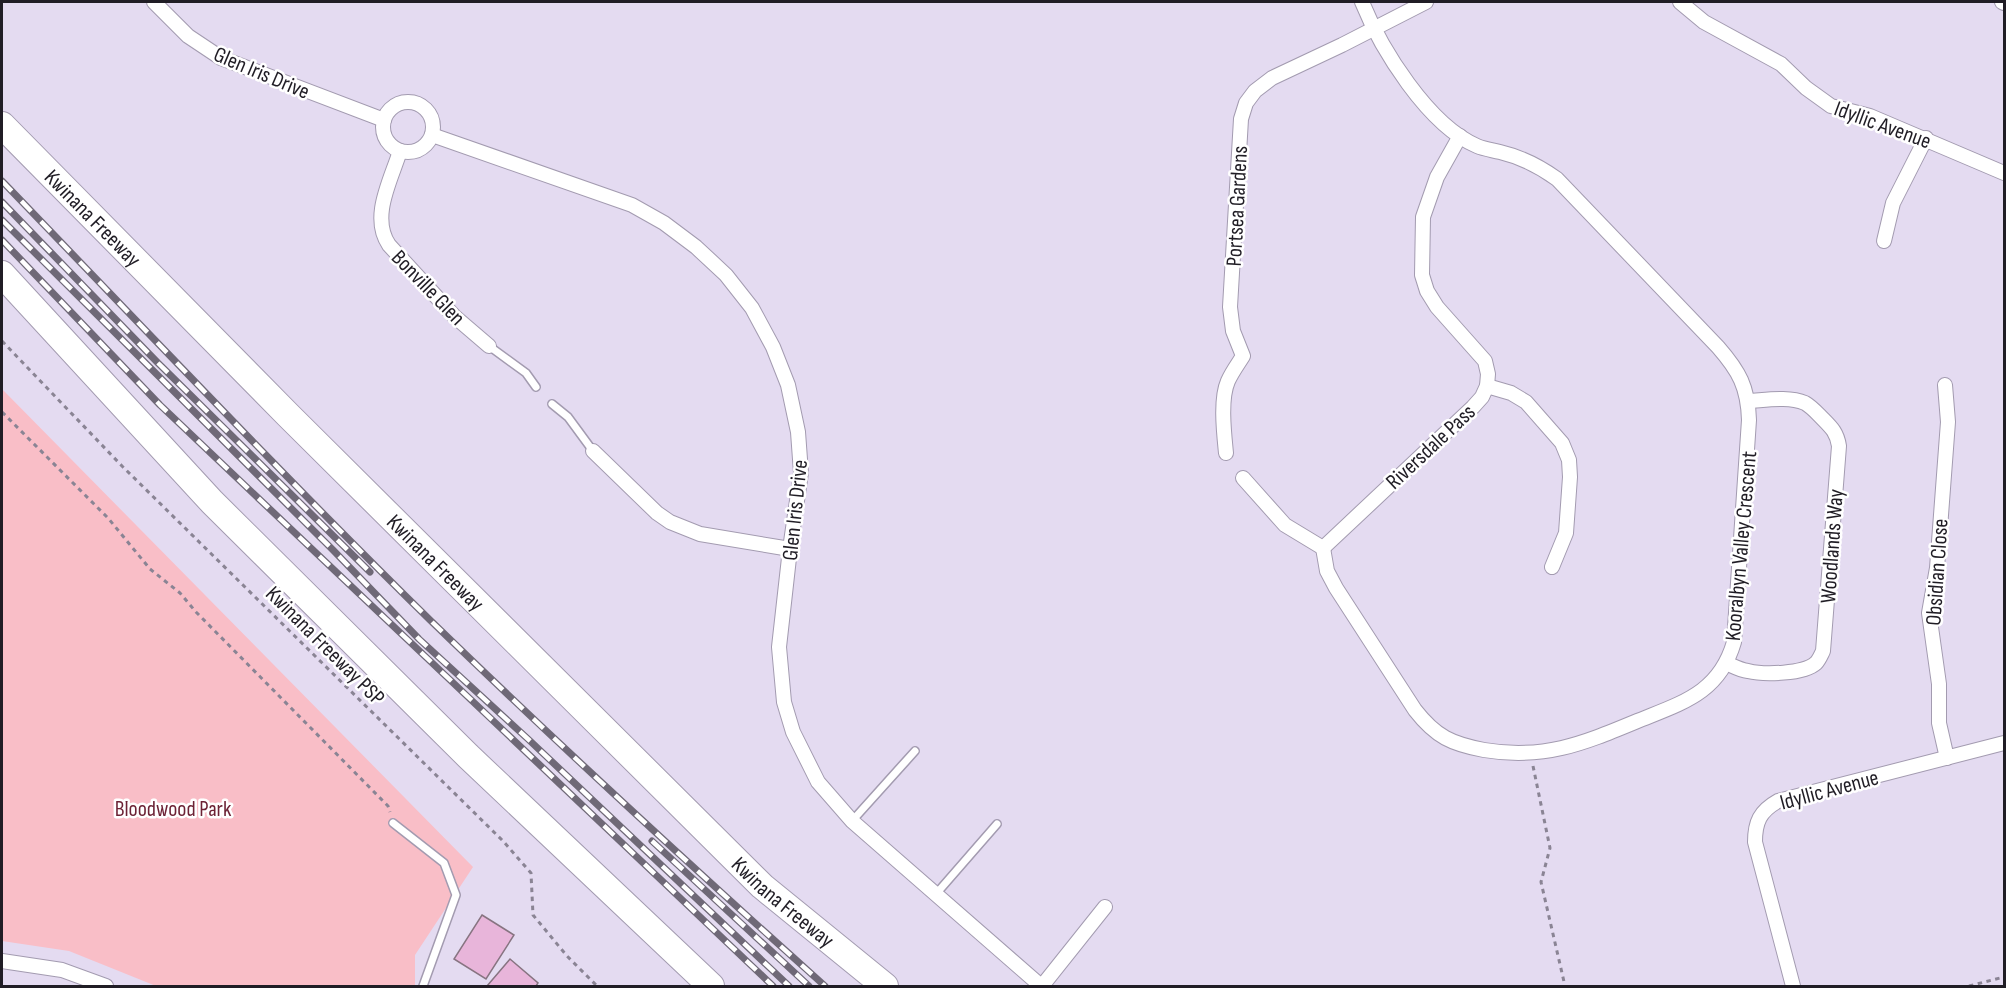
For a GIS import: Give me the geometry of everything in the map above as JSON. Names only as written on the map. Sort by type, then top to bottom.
[{"type":"highway","name":"Kwinana Freeway","points":[[2,125],[288,416],[762,886],[885,987]]},
{"type":"highway","points":[[2,274],[212,502],[468,756],[711,987]]},
{"type":"street","name":"Glen Iris Drive","points":[[154,2],[188,36],[221,58],[384,120]]},
{"type":"street","name":"Kooralbyn Valley Crescent","points":[[1323,548],[1327,571],[1336,588],[1426,724],[1440,736],[1460,745],[1508,754],[1531,754],[1563,749],[1594,740],[1701,693],[1726,663],[1734,642],[1749,442],[1749,401],[1735,367],[1557,179],[1541,168],[1521,159],[1478,146],[1446,126],[1429,110],[1388,53],[1362,2]]},
{"type":"street","points":[[1374,28],[1426,2]]},
{"type":"street","name":"Idyllic Avenue","points":[[1680,2],[1704,22],[1781,64],[1806,88],[1831,106],[1870,116],[2004,173]]},
{"type":"street","name":"Portsea Gardens","points":[[1226,453],[1224,398],[1227,383],[1243,356],[1233,331],[1230,307],[1241,119],[1246,103],[1255,91],[1272,78],[1374,28]]},
{"type":"street","points":[[405,102],[415,104],[424,108],[430,116],[433,125],[432,135],[420,150],[400,151],[392,147],[386,139],[383,130],[384,120],[396,105],[405,102]]},
{"type":"street","name":"Glen Iris Drive","points":[[432,135],[632,205],[696,247],[726,275],[752,308],[773,347],[788,385],[798,432],[801,473],[779,647],[784,702],[793,732],[818,782],[852,821],[1041,987]]},
{"type":"street","name":"Riversdale Pass","points":[[1323,548],[1473,407],[1482,397],[1487,386],[1488,374],[1485,361],[1437,307],[1427,291],[1422,275],[1423,217],[1437,177],[1460,136]]},
{"type":"street","points":[[1884,241],[1893,203],[1926,138]]},
{"type":"street","name":"Bonville Glen","points":[[400,151],[382,207],[383,235],[389,245],[454,316],[489,346]]},
{"type":"street","name":"Obsidian Close","points":[[1945,385],[1948,422],[1937,568],[1929,614],[1939,684],[1939,723],[1947,758]]},
{"type":"street","points":[[1487,386],[1510,393],[1526,402],[1562,443],[1569,460],[1566,533],[1552,567]]},
{"type":"street","name":"Woodlands Way","points":[[1726,663],[1745,671],[1763,673],[1801,670],[1810,668],[1818,662],[1823,651],[1838,436],[1820,415],[1805,403],[1794,400],[1749,401]]},
{"type":"street","points":[[593,451],[657,513],[678,526],[700,534],[790,549]]},
{"type":"street","points":[[1243,478],[1285,525],[1323,548]]},
{"type":"street","name":"Idyllic Avenue","points":[[1793,987],[1755,842],[1755,829],[1759,816],[1767,807],[1778,801],[2004,743]]},
{"type":"street","points":[[1041,987],[1105,907]]},
{"type":"street","points":[[2,961],[62,970],[106,987]]},
{"type":"lane","points":[[489,346],[526,373],[536,387]]},
{"type":"lane","points":[[552,404],[568,417],[593,451]]},
{"type":"lane","points":[[852,821],[915,751]]},
{"type":"lane","points":[[393,823],[444,863],[456,895],[423,987]]},
{"type":"lane","points":[[936,894],[997,824]]},
{"type":"path","name":"Kwinana Freeway PSP","points":[[2,341],[122,466],[503,841],[531,873],[533,915],[567,956],[597,987]]},
{"type":"path","points":[[2,412],[108,518],[150,569],[180,593],[196,612],[388,806],[393,823]]},
{"type":"path","points":[[1531,754],[1550,848],[1541,882],[1565,987]]},
{"type":"path","points":[[1969,987],[2004,977]]},
{"type":"green space","name":"Bloodwood Park","points":[[2,389],[473,867],[415,955],[415,986],[156,986],[69,951],[2,941]]},
{"type":"building","points":[[482,915],[514,935],[486,979],[454,959]]},
{"type":"building","points":[[510,959],[538,983],[536,986],[487,986]]},
{"type":"railway","points":[[2,181],[268,457],[430,620],[626,805],[825,986]]},
{"type":"railway","points":[[2,202],[158,363],[370,572]]},
{"type":"railway","points":[[2,220],[333,550],[419,639],[789,986]]},
{"type":"railway","points":[[2,240],[160,405],[773,986]]},
{"type":"railway","points":[[652,841],[809,986]]}]
